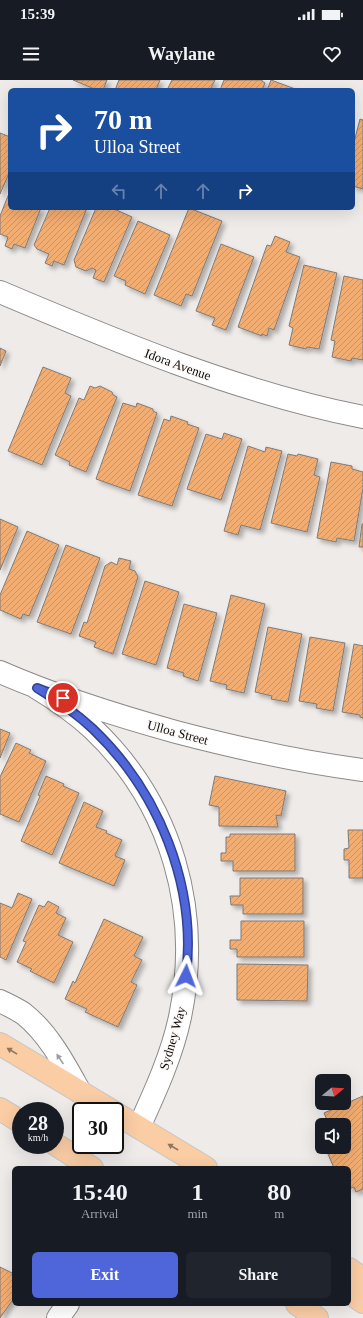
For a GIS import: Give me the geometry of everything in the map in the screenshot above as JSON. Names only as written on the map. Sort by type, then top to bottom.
[{"type":"main road","points":[[0,1044],[97,1102]]},
{"type":"main road","points":[[0,1109],[12,1116]]},
{"type":"main road","points":[[124,1118],[203,1166]]},
{"type":"main road","points":[[64,1150],[89,1166]]},
{"type":"main road","points":[[351,1270],[363,1279]]},
{"type":"main road","points":[[351,1293],[363,1302]]},
{"type":"main road","points":[[300,1306],[317,1318]]},
{"type":"street","name":"Idora Avenue","points":[[0,292],[140,350],[206,374],[272,395],[363,417]]},
{"type":"street","name":"Ulloa Street","points":[[0,672],[37,688],[90,707],[213,742],[280,756],[363,770]]},
{"type":"street","name":"Sydney Way","points":[[37,688],[72,711],[93,729],[117,756],[135,779],[152,805],[176,862],[183,895],[186,930],[187,965],[183,1000],[180,1018],[170,1051],[155,1092],[139,1127]]},
{"type":"street","points":[[0,1000],[23,1013],[39,1028],[67,1068],[80,1092]]},
{"type":"street","points":[[58,1318],[67,1306]]},
{"type":"building","points":[[73,80],[107,80],[104,88],[92,88]]},
{"type":"building","points":[[119,80],[160,80],[157,88],[116,88]]},
{"type":"building","points":[[172,80],[215,80],[211,88],[168,88]]},
{"type":"building","points":[[224,80],[262,80],[265,83],[263,88],[221,88]]},
{"type":"building","points":[[271,80],[293,88],[268,88]]},
{"type":"building","points":[[360,119],[363,120],[363,189],[355,187],[355,138]]},
{"type":"building","points":[[0,133],[8,136],[8,176],[0,194]]},
{"type":"building","points":[[8,196],[8,210],[40,210],[25,248],[14,244],[12,249],[5,246],[8,237],[0,234],[0,216]]},
{"type":"building","points":[[49,210],[86,210],[64,265],[54,261],[52,266],[45,263],[49,254],[37,249],[34,245]]},
{"type":"building","points":[[95,210],[116,210],[132,217],[104,282],[93,278],[96,270],[92,268],[86,271],[76,267],[74,260]]},
{"type":"building","points":[[188,210],[194,210],[222,221],[192,296],[186,294],[181,306],[154,295]]},
{"type":"building","points":[[138,221],[170,235],[145,294],[125,285],[126,281],[114,276]]},
{"type":"building","points":[[275,236],[290,242],[286,252],[300,257],[274,330],[269,328],[267,336],[262,334],[262,336],[238,327],[267,245],[271,246]]},
{"type":"building","points":[[221,244],[254,257],[226,330],[212,325],[215,318],[196,311]]},
{"type":"building","points":[[304,265],[337,273],[319,349],[307,347],[306,349],[289,345],[293,328],[289,326]]},
{"type":"building","points":[[344,276],[363,280],[363,360],[352,358],[351,361],[332,357],[335,341],[331,340]]},
{"type":"building","points":[[0,348],[6,351],[0,366]]},
{"type":"building","points":[[43,367],[71,378],[65,393],[71,396],[42,465],[8,451]]},
{"type":"building","points":[[90,386],[95,388],[100,386],[112,392],[113,395],[117,397],[86,472],[69,465],[70,462],[55,455],[79,398],[84,400]]},
{"type":"building","points":[[123,403],[136,407],[137,403],[153,409],[153,411],[157,413],[130,491],[96,479]]},
{"type":"building","points":[[171,416],[199,428],[172,506],[138,495],[164,419],[170,421]]},
{"type":"building","points":[[224,433],[242,439],[221,500],[187,489],[206,434],[222,439]]},
{"type":"building","points":[[248,446],[265,452],[266,447],[282,451],[260,530],[241,525],[238,535],[224,531]]},
{"type":"building","points":[[288,454],[297,456],[298,454],[318,459],[314,475],[320,477],[307,532],[271,523]]},
{"type":"building","points":[[331,462],[352,466],[352,469],[363,472],[363,488],[354,541],[337,538],[336,542],[317,538]]},
{"type":"building","points":[[0,519],[18,527],[0,570]]},
{"type":"building","points":[[362,524],[363,547],[359,547]]},
{"type":"building","points":[[27,531],[59,545],[29,616],[23,614],[21,619],[0,610],[0,595]]},
{"type":"building","points":[[66,545],[100,558],[71,634],[37,622]]},
{"type":"building","points":[[119,558],[131,561],[129,569],[135,571],[138,577],[113,654],[94,647],[96,642],[79,636],[84,622],[87,623],[105,566],[111,562],[117,565]]},
{"type":"building","points":[[145,581],[179,592],[156,665],[122,654]]},
{"type":"building","points":[[231,595],[265,604],[244,693],[226,689],[227,685],[210,681]]},
{"type":"building","points":[[184,604],[217,613],[198,681],[183,676],[184,673],[167,668]]},
{"type":"building","points":[[268,627],[302,634],[288,702],[271,699],[272,696],[255,692]]},
{"type":"building","points":[[310,637],[345,643],[333,711],[316,708],[317,704],[299,701]]},
{"type":"building","points":[[354,644],[363,646],[363,718],[360,717],[360,715],[342,712]]},
{"type":"building","points":[[0,729],[10,733],[0,758]]},
{"type":"building","points":[[16,743],[31,750],[29,753],[46,761],[19,822],[0,814],[0,777]]},
{"type":"building","points":[[46,776],[79,793],[52,855],[21,841],[40,796],[38,795]]},
{"type":"building","points":[[215,776],[286,791],[281,816],[276,815],[278,827],[219,826],[219,807],[209,805]]},
{"type":"building","points":[[84,802],[103,811],[96,827],[107,831],[106,833],[122,840],[115,856],[125,860],[114,886],[59,863]]},
{"type":"building","points":[[348,830],[363,830],[363,878],[349,878],[349,860],[344,860],[344,849],[349,848]]},
{"type":"building","points":[[230,834],[295,834],[295,871],[233,871],[233,861],[221,861],[221,853],[226,853],[226,837],[230,837]]},
{"type":"building","points":[[240,878],[303,878],[303,914],[243,914],[243,905],[231,905],[230,896],[240,896]]},
{"type":"building","points":[[18,893],[32,899],[6,960],[0,957],[0,903],[12,908]]},
{"type":"building","points":[[48,901],[59,907],[56,913],[66,918],[58,935],[73,942],[54,983],[30,971],[32,969],[17,962],[26,942],[23,941],[39,905],[44,907]]},
{"type":"building","points":[[104,919],[143,937],[134,956],[142,960],[131,982],[137,985],[118,1027],[85,1012],[87,1009],[65,999],[73,981],[75,983]]},
{"type":"building","points":[[241,921],[304,921],[304,957],[237,957],[237,949],[230,949],[230,940],[241,940]]},
{"type":"building","points":[[237,964],[308,965],[307,1001],[237,1000]]},
{"type":"building","points":[[363,1096],[363,1189],[356,1192],[354,1187],[351,1188],[351,1166],[333,1166],[328,1154],[351,1154],[351,1118],[326,1118],[324,1113],[331,1110],[351,1110],[351,1101]]},
{"type":"building","points":[[0,1267],[12,1273],[12,1301],[0,1318]]},
{"type":"route","points":[[63,698],[37,688],[76,714],[93,729],[117,756],[135,779],[152,805],[165,833],[176,862],[183,895],[186,930],[186,976]]}]
